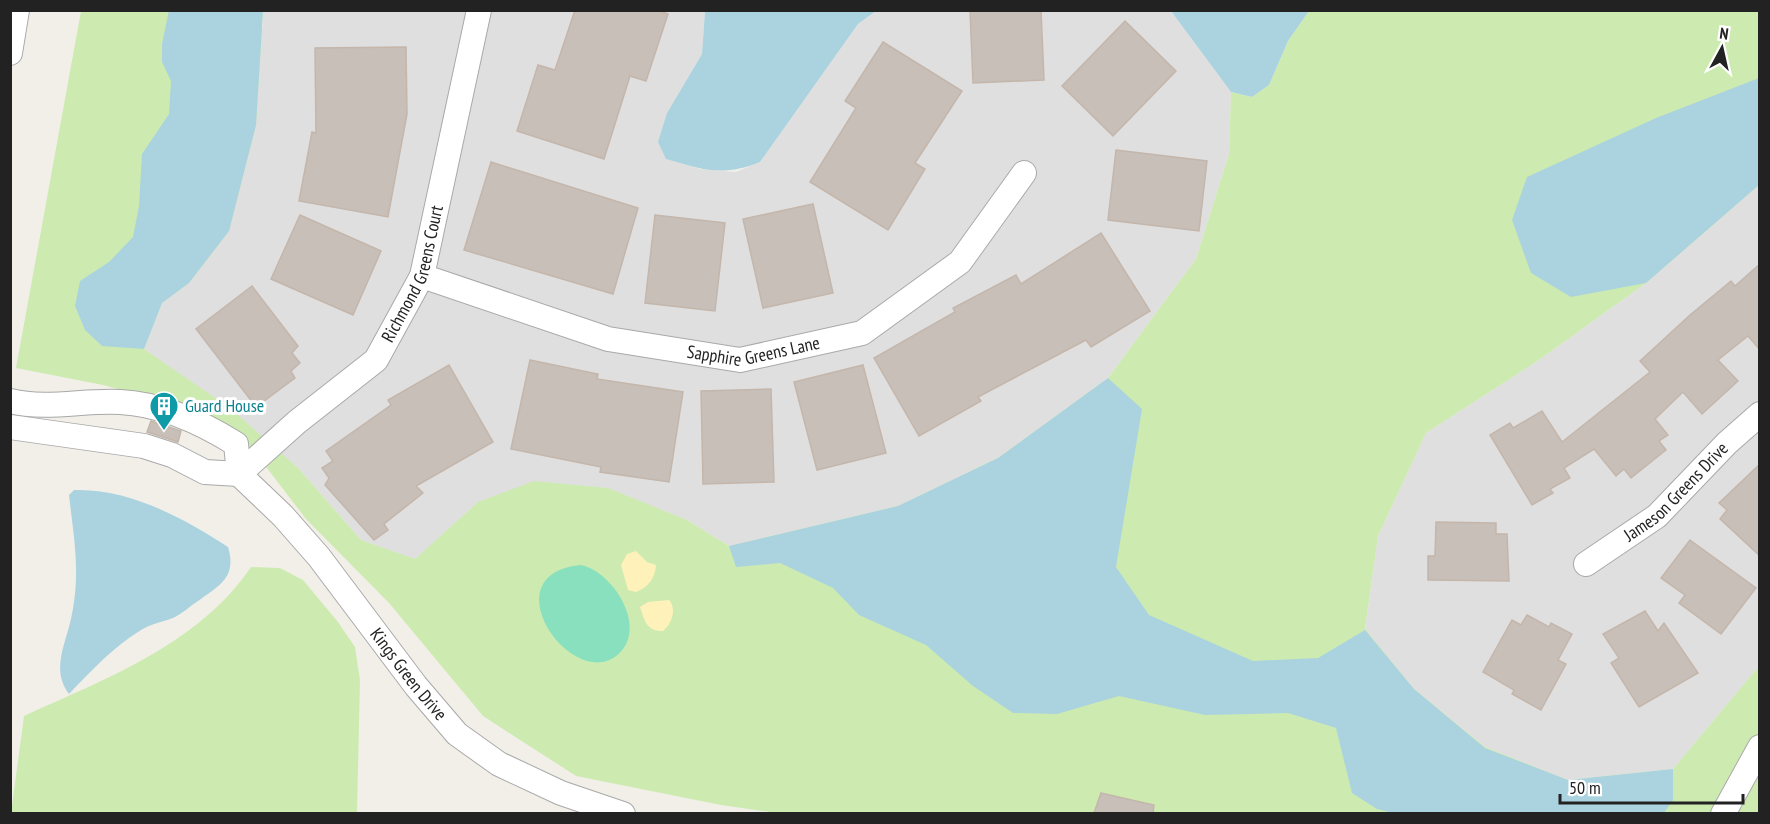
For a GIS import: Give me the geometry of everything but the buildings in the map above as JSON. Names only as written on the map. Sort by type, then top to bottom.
[{"type":"street","points":[[10,53],[17,10]]},
{"type":"street","name":"Richmond Greens Court","points":[[239,474],[297,422],[376,360],[422,276],[479,10]]},
{"type":"street","name":"Sapphire Greens Lane","points":[[422,276],[608,339],[740,360],[862,333],[960,262],[1024,173]]},
{"type":"street","points":[[10,401],[55,406],[121,402],[167,410],[195,421],[236,444],[239,474],[205,472],[172,455],[144,446],[10,427]]},
{"type":"street","name":"Jameson Greens Drive","points":[[1586,564],[1657,516],[1727,443],[1760,414]]},
{"type":"street","name":"Kings Green Drive","points":[[239,474],[283,516],[319,557],[416,686],[457,734],[509,768],[561,793],[623,813]]},
{"type":"street","points":[[1723,813],[1760,747]]},
{"type":"shaded area","points":[[263,11],[705,11],[702,54],[667,113],[667,159],[700,169],[736,172],[760,162],[858,24],[876,11],[1171,11],[1231,92],[1229,154],[1196,259],[1108,378],[998,458],[898,506],[729,546],[687,520],[478,502],[415,560],[361,540],[299,469],[144,349],[162,303],[189,283],[263,25]]},
{"type":"shaded area","points":[[1759,185],[1759,666],[1673,769],[1568,780],[1485,747],[1414,689],[1365,630],[1378,536],[1426,433],[1539,360],[1646,283]]},
{"type":"green space","points":[[81,11],[263,11],[256,125],[229,231],[189,283],[162,303],[144,349],[230,408],[299,469],[361,540],[415,559],[478,502],[534,481],[608,488],[687,520],[729,546],[898,506],[998,458],[1108,378],[1196,259],[1229,154],[1231,92],[1252,97],[1269,85],[1288,41],[1309,11],[1759,11],[1759,185],[1646,283],[1539,360],[1426,433],[1378,536],[1365,629],[1414,689],[1485,747],[1568,780],[1673,769],[1759,666],[1759,813],[784,814],[721,805],[576,776],[483,716],[389,603],[306,519],[250,446],[177,405],[103,385],[16,368]]},
{"type":"green space","points":[[581,565],[592,569],[613,587],[627,612],[630,625],[628,638],[623,649],[605,662],[585,660],[565,649],[550,631],[540,610],[541,590],[553,573]]},
{"type":"green space","points":[[251,567],[280,568],[303,580],[338,622],[355,647],[360,680],[357,813],[11,813],[24,716],[118,673],[178,638],[205,618],[230,594]]},
{"type":"sand","points":[[636,551],[647,562],[656,565],[650,582],[636,592],[628,590],[621,565],[627,554]]},
{"type":"sand","points":[[669,600],[673,612],[669,624],[663,631],[657,631],[645,621],[640,607],[648,602]]},
{"type":"water","points":[[169,10],[263,11],[256,125],[229,231],[189,283],[162,303],[144,349],[102,346],[85,330],[75,306],[80,281],[109,262],[133,237],[139,206],[142,154],[169,114],[171,81],[162,62],[162,44]]},
{"type":"water","points":[[705,11],[876,11],[858,24],[760,162],[724,171],[703,169],[666,159],[658,142],[667,113],[702,54]]},
{"type":"water","points":[[1171,11],[1309,11],[1288,41],[1269,85],[1252,97],[1231,92]]},
{"type":"water","points":[[1759,78],[1759,185],[1646,283],[1571,297],[1531,273],[1512,220],[1527,177],[1656,118]]},
{"type":"water","points":[[1108,378],[1142,409],[1116,567],[1149,615],[1253,661],[1318,658],[1365,630],[1414,689],[1485,748],[1568,780],[1673,769],[1673,800],[1664,813],[1393,813],[1377,809],[1352,793],[1336,728],[1288,713],[1205,715],[1119,696],[1057,714],[1013,713],[973,686],[926,645],[859,615],[833,588],[780,563],[736,567],[729,546],[898,506],[998,458]]},
{"type":"water","points":[[74,490],[115,494],[174,516],[228,547],[230,566],[220,585],[178,615],[141,630],[121,644],[69,694],[61,676],[60,667],[76,587],[76,557],[69,495]]},
{"type":"place","name":"Guard House","points":[[164,432]]}]
